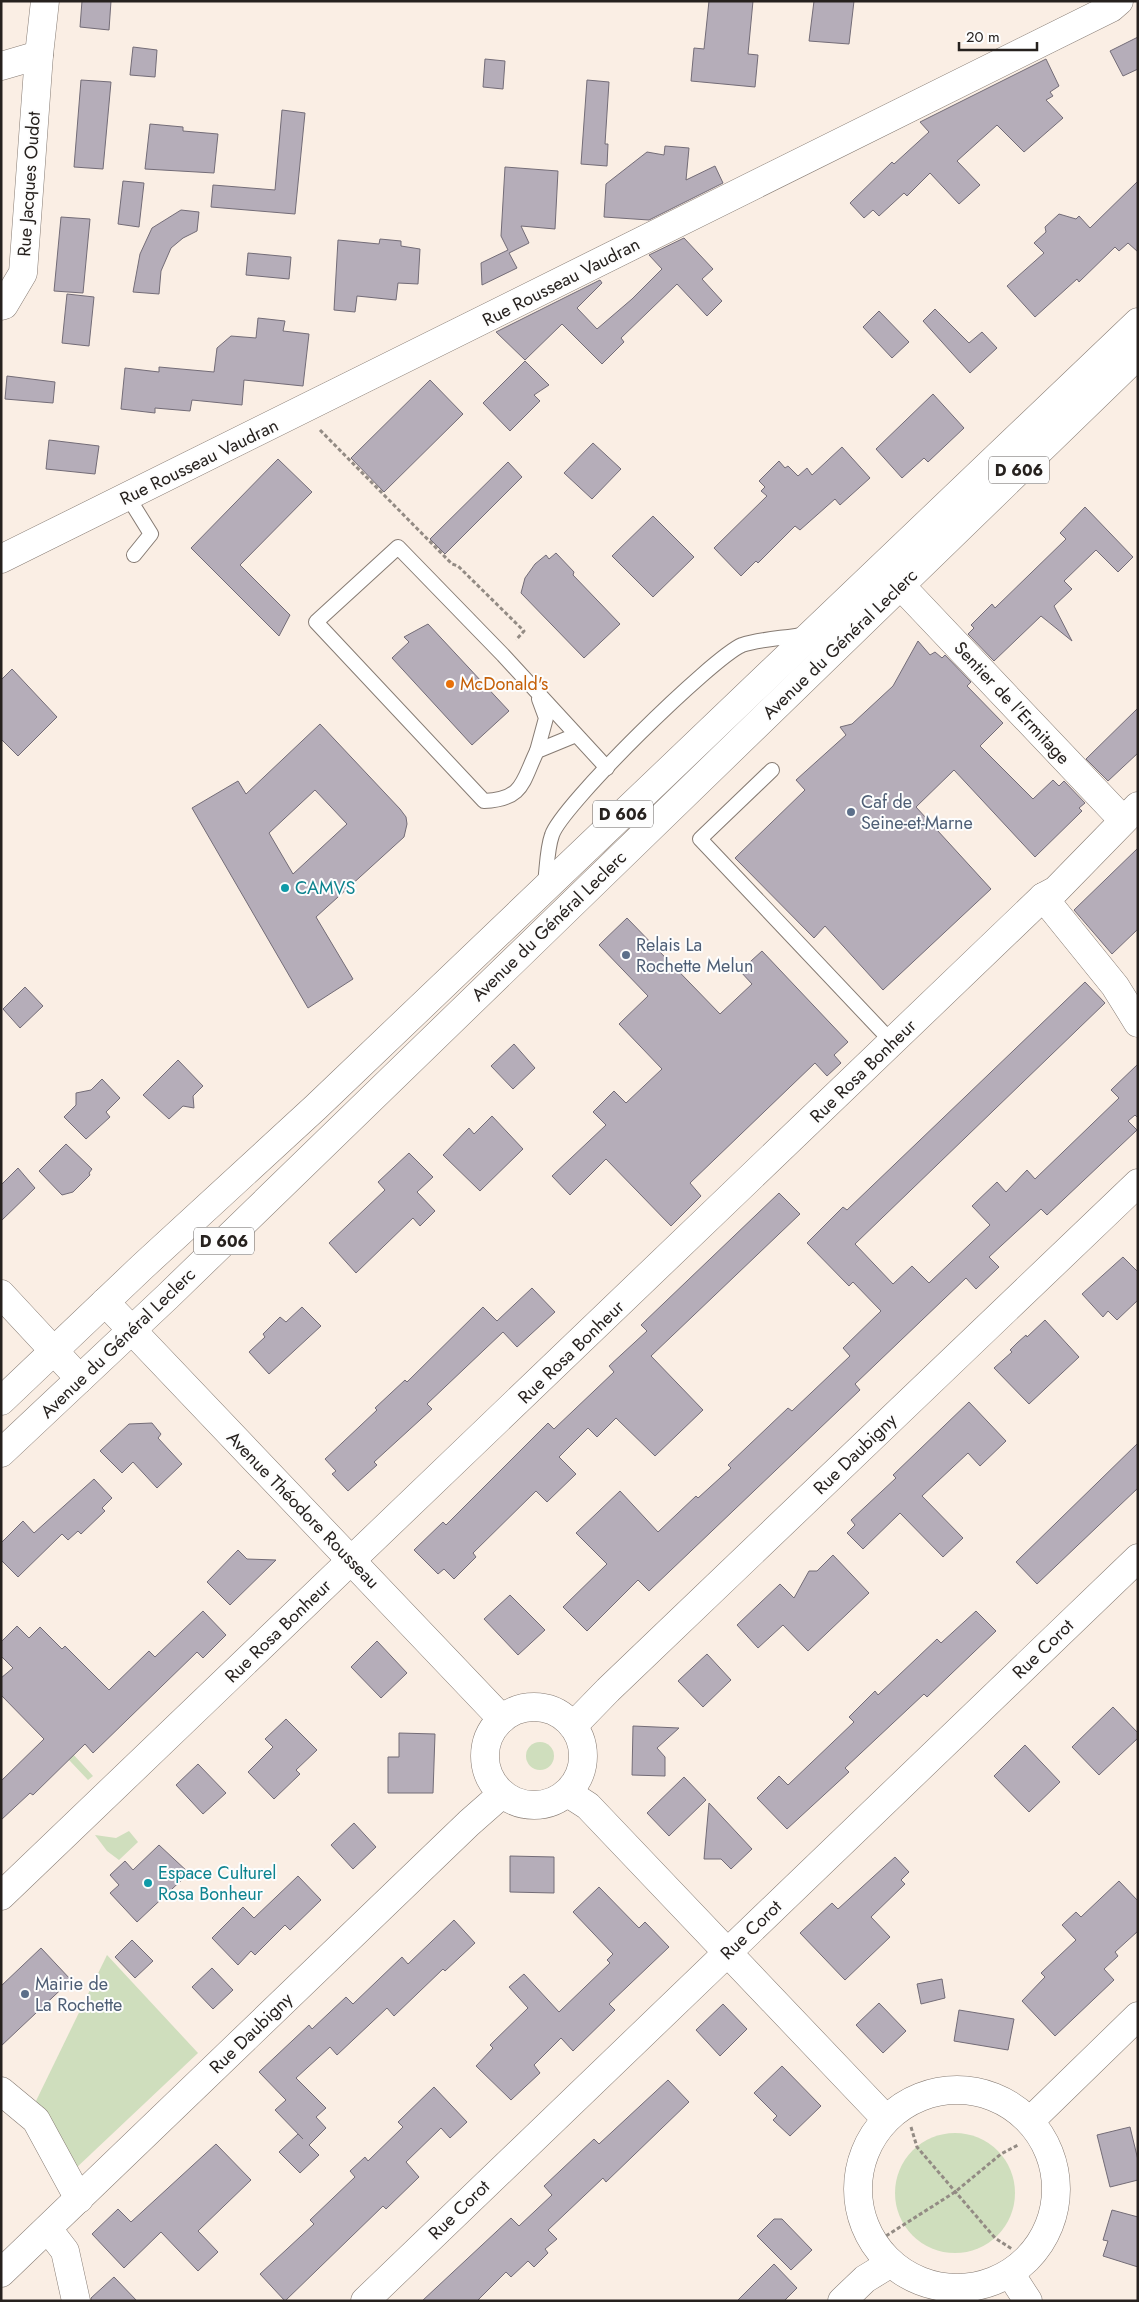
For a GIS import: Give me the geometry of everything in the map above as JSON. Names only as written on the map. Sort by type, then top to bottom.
[{"type":"street","name":"Rue Jacques Oudot","points":[[1,306],[4,305],[23,273],[38,55],[45,1]]},
{"type":"street","name":"Rue Rousseau Vaudran","points":[[1,559],[302,412],[1111,8],[1120,1]]},
{"type":"street","points":[[1,66],[38,55]]},
{"type":"street","name":"Avenue du Général Leclerc","points":[[1,1401],[323,1100],[1138,322]]},
{"type":"street","name":"Avenue du Général Leclerc","points":[[1,1453],[131,1330],[1138,355]]},
{"type":"street","name":"Sentier de l'Ermitage","points":[[901,586],[1131,813]]},
{"type":"street","name":"Rue Rosa Bonheur","points":[[1,1896],[1043,897],[1056,890],[1131,813]]},
{"type":"street","points":[[1043,897],[1115,986],[1138,1023]]},
{"type":"street","name":"Rue Daubigny","points":[[573,1726],[608,1690],[1138,1183]]},
{"type":"street","points":[[1,1294],[80,1379]]},
{"type":"street","name":"Avenue Théodore Rousseau","points":[[105,1302],[502,1719]]},
{"type":"street","name":"Rue Corot","points":[[365,2301],[1138,1558]]},
{"type":"street","points":[[523,1708],[547,1708],[562,1715],[573,1726],[580,1739],[584,1753],[582,1768],[577,1781],[568,1793],[556,1801],[535,1806],[514,1802],[502,1794],[491,1781],[485,1765],[485,1748],[491,1732],[502,1719],[523,1708]]},
{"type":"street","points":[[568,1793],[588,1806],[728,1952],[894,2113]]},
{"type":"street","name":"Rue Daubigny","points":[[1,2273],[502,1794]]},
{"type":"street","points":[[1034,2128],[1138,2016]]},
{"type":"street","points":[[942,2090],[974,2091],[1004,2102],[1034,2128],[1047,2146],[1055,2174],[1055,2204],[1046,2233],[1028,2258],[1006,2276],[977,2286],[946,2288],[916,2279],[882,2252],[859,2208],[858,2176],[868,2145],[894,2113],[912,2100],[942,2090]]},
{"type":"street","points":[[1,2091],[36,2120],[79,2199]]},
{"type":"street","points":[[48,2229],[65,2251],[76,2301]]},
{"type":"street","points":[[842,2301],[864,2279],[882,2252]]},
{"type":"street","points":[[1006,2276],[1015,2281],[1028,2301]]},
{"type":"lane","points":[[128,497],[151,534],[134,555]]},
{"type":"lane","points":[[536,691],[546,718],[537,751],[518,792],[503,800],[484,801],[316,622],[398,547],[503,655],[607,768]]},
{"type":"lane","points":[[545,888],[552,834],[571,807],[660,714],[719,659],[742,645],[814,633]]},
{"type":"lane","points":[[537,751],[576,735]]},
{"type":"lane","points":[[772,770],[700,839],[892,1042]]},
{"type":"path","points":[[302,412],[452,564],[458,566],[524,632],[503,655]]},
{"type":"path","points":[[894,2113],[910,2122],[917,2146],[996,2238],[1028,2258]]},
{"type":"path","points":[[882,2252],[905,2226],[955,2192],[1034,2128]]},
{"type":"green space","points":[[61,1741],[93,1776],[88,1780],[49,1743]]},
{"type":"green space","points":[[540,1742],[550,1746],[554,1756],[550,1766],[540,1770],[530,1766],[526,1756],[530,1746]]},
{"type":"green space","points":[[129,1831],[138,1842],[119,1860],[107,1851],[95,1835],[116,1838]]},
{"type":"green space","points":[[107,1955],[198,2053],[75,2169],[36,2101]]},
{"type":"green space","points":[[955,2133],[978,2137],[998,2150],[1011,2170],[1015,2193],[1011,2216],[998,2236],[978,2249],[955,2253],[932,2249],[912,2236],[899,2216],[895,2193],[899,2170],[912,2150],[932,2137]]},
{"type":"building","points":[[82,1],[111,1],[109,30],[80,27]]},
{"type":"building","points":[[709,1],[753,1],[748,54],[758,55],[755,87],[691,81],[694,48],[704,49]]},
{"type":"building","points":[[814,1],[854,1],[849,44],[809,41]]},
{"type":"building","points":[[1138,37],[1138,69],[1123,76],[1110,51]]},
{"type":"building","points":[[133,47],[157,50],[155,77],[130,75]]},
{"type":"building","points":[[485,59],[505,61],[503,89],[483,87]]},
{"type":"building","points":[[1046,59],[1059,86],[1050,92],[1053,96],[1046,100],[1063,118],[1024,152],[997,125],[957,161],[980,185],[959,204],[930,173],[907,196],[904,193],[879,216],[873,210],[864,218],[850,203],[892,162],[894,164],[929,132],[920,122]]},
{"type":"building","points":[[81,80],[111,82],[103,169],[74,167]]},
{"type":"building","points":[[587,80],[609,82],[605,144],[608,144],[607,166],[581,164]]},
{"type":"building","points":[[282,110],[305,113],[295,214],[211,207],[213,185],[275,190]]},
{"type":"building","points":[[150,124],[183,127],[183,131],[218,134],[214,173],[145,169]]},
{"type":"building","points":[[665,146],[689,148],[686,180],[715,166],[723,183],[649,220],[604,217],[606,184],[647,152],[664,155]]},
{"type":"building","points":[[505,167],[558,171],[555,229],[521,226],[529,243],[509,253],[517,268],[482,285],[481,263],[508,250],[501,236]]},
{"type":"building","points":[[123,181],[144,183],[139,227],[118,224]]},
{"type":"building","points":[[1138,181],[1138,252],[1128,243],[1119,251],[1115,247],[1079,282],[1077,279],[1035,317],[1007,286],[1044,253],[1034,243],[1046,232],[1045,227],[1059,214],[1076,219],[1079,216],[1090,228]]},
{"type":"building","points":[[181,210],[199,212],[197,231],[183,238],[171,248],[161,271],[159,294],[133,292],[140,254],[152,228]]},
{"type":"building","points":[[61,217],[90,219],[83,293],[54,291]]},
{"type":"building","points":[[684,238],[713,269],[702,279],[722,301],[707,316],[677,284],[621,338],[624,342],[602,364],[562,324],[525,360],[496,332],[600,280],[602,283],[577,308],[597,329],[632,299],[662,269],[649,255]]},
{"type":"building","points":[[380,239],[401,241],[401,246],[420,249],[418,284],[398,283],[396,300],[357,296],[355,312],[334,310],[338,240],[379,244]]},
{"type":"building","points":[[248,253],[291,257],[289,279],[246,275]]},
{"type":"building","points":[[67,294],[94,297],[89,346],[62,343]]},
{"type":"building","points":[[935,309],[969,343],[982,332],[997,348],[970,373],[923,321]]},
{"type":"building","points":[[879,311],[909,342],[892,358],[863,327]]},
{"type":"building","points":[[258,318],[285,321],[283,331],[309,334],[303,386],[244,380],[242,405],[192,400],[190,411],[155,408],[155,413],[121,409],[125,368],[159,372],[159,367],[214,372],[217,348],[231,336],[256,338]]},
{"type":"building","points":[[525,361],[549,385],[534,395],[540,401],[510,431],[483,403]]},
{"type":"building","points":[[7,376],[55,382],[53,403],[5,399]]},
{"type":"building","points":[[430,380],[463,414],[384,492],[351,458]]},
{"type":"building","points":[[933,394],[964,428],[928,462],[924,458],[902,478],[876,449]]},
{"type":"building","points":[[49,440],[99,446],[95,474],[46,469]]},
{"type":"building","points":[[593,443],[621,469],[592,499],[564,473]]},
{"type":"building","points":[[842,447],[870,478],[840,505],[835,499],[800,530],[795,526],[758,563],[756,561],[741,576],[714,548],[767,496],[761,491],[765,487],[759,481],[779,461],[785,468],[788,466],[798,476],[807,468],[812,475]]},
{"type":"building","points":[[278,459],[312,492],[240,565],[290,615],[279,636],[191,548]]},
{"type":"building","points":[[508,462],[522,477],[445,554],[430,539]]},
{"type":"building","points":[[1085,507],[1133,557],[1118,572],[1096,550],[1064,581],[1072,589],[1054,606],[1072,641],[1041,616],[994,661],[968,634],[974,628],[971,625],[992,604],[995,608],[1066,539],[1060,533]]},
{"type":"building","points":[[653,516],[694,557],[653,597],[612,556]]},
{"type":"building","points":[[556,553],[574,572],[573,575],[620,624],[584,658],[521,593],[525,578],[535,564],[546,555],[549,559]]},
{"type":"building","name":"McDonald's","points":[[428,624],[509,711],[472,745],[392,658],[409,642],[404,637]]},
{"type":"building","name":"Caf de Seine-et-Marne","points":[[918,641],[930,655],[935,652],[942,658],[945,655],[971,682],[967,686],[1003,723],[980,746],[1033,799],[1053,780],[1059,786],[1064,781],[1085,803],[1079,808],[1082,811],[1035,857],[954,770],[916,807],[991,889],[883,990],[825,926],[814,938],[735,858],[805,790],[796,780],[846,735],[840,727],[852,724],[893,686]]},
{"type":"building","points":[[12,669],[57,717],[18,756],[1,739],[1,680]]},
{"type":"building","points":[[1138,708],[1138,753],[1108,781],[1086,759]]},
{"type":"building","points":[[320,724],[406,817],[407,824],[404,837],[316,917],[353,979],[308,1008],[192,808],[238,781],[246,794]],"holes":[[[315,790],[347,824],[293,874],[269,833]]]},
{"type":"building","points":[[1138,848],[1138,929],[1112,954],[1074,910]]},
{"type":"building","points":[[627,918],[720,1014],[752,984],[740,971],[762,951],[848,1042],[834,1055],[841,1063],[827,1076],[815,1063],[690,1183],[701,1196],[671,1226],[606,1159],[570,1195],[552,1176],[606,1125],[593,1112],[614,1091],[626,1103],[662,1069],[619,1024],[648,996],[599,945]]},
{"type":"building","points":[[1085,982],[1105,1003],[855,1244],[893,1284],[912,1266],[929,1283],[990,1225],[972,1206],[997,1182],[1006,1192],[1027,1170],[1035,1179],[1119,1098],[1111,1090],[1138,1064],[1138,1118],[1135,1115],[1128,1121],[1137,1130],[1047,1215],[1041,1209],[989,1257],[999,1267],[976,1289],[966,1278],[855,1384],[860,1390],[649,1591],[638,1580],[587,1631],[563,1607],[607,1564],[576,1533],[620,1491],[658,1532],[696,1496],[698,1498],[731,1468],[728,1465],[788,1408],[792,1411],[850,1356],[843,1348],[881,1311],[853,1282],[849,1286],[807,1243],[843,1207],[847,1210]]},
{"type":"building","points":[[25,987],[43,1006],[20,1028],[3,1009]]},
{"type":"building","points":[[514,1044],[535,1068],[513,1089],[491,1066]]},
{"type":"building","points":[[178,1060],[203,1086],[193,1096],[194,1108],[183,1106],[169,1119],[143,1095]]},
{"type":"building","points":[[102,1079],[120,1098],[106,1112],[110,1117],[86,1139],[64,1117],[76,1105],[76,1093],[91,1090]]},
{"type":"building","points":[[492,1116],[523,1149],[480,1191],[443,1155],[469,1128],[474,1134]]},
{"type":"building","points":[[66,1144],[92,1169],[89,1173],[90,1175],[73,1192],[62,1195],[39,1171]]},
{"type":"building","points":[[409,1153],[433,1177],[417,1192],[435,1211],[420,1226],[413,1218],[356,1273],[329,1243],[385,1190],[378,1182]]},
{"type":"building","points":[[18,1168],[35,1188],[1,1221],[1,1185]]},
{"type":"building","points":[[779,1193],[800,1214],[651,1356],[703,1410],[655,1456],[616,1418],[597,1437],[588,1428],[559,1457],[576,1474],[547,1502],[536,1491],[473,1553],[476,1557],[454,1579],[444,1569],[438,1574],[414,1550],[443,1522],[446,1525],[548,1423],[554,1429],[614,1372],[609,1366],[647,1331],[641,1325]]},
{"type":"building","points":[[1123,1257],[1138,1272],[1138,1300],[1117,1320],[1108,1311],[1103,1317],[1082,1294]]},
{"type":"building","points":[[532,1288],[555,1312],[517,1347],[503,1332],[427,1404],[432,1409],[374,1462],[377,1465],[348,1491],[332,1474],[336,1471],[325,1459],[377,1410],[375,1408],[405,1380],[407,1382],[483,1307],[497,1321]]},
{"type":"building","points":[[302,1307],[321,1326],[269,1374],[249,1352],[265,1337],[263,1334],[280,1317],[286,1322]]},
{"type":"building","points":[[1045,1320],[1079,1357],[1029,1404],[994,1368],[1012,1352],[1010,1350],[1017,1343],[1026,1335],[1027,1337]]},
{"type":"building","points":[[969,1402],[1006,1441],[980,1466],[968,1453],[922,1496],[963,1538],[943,1557],[900,1513],[863,1549],[847,1533],[855,1525],[851,1520],[896,1478],[893,1475]]},
{"type":"building","points":[[152,1423],[161,1434],[158,1438],[182,1464],[157,1488],[133,1462],[122,1473],[100,1451],[129,1424]]},
{"type":"building","points":[[1138,1443],[1138,1488],[1037,1584],[1016,1562]]},
{"type":"building","points":[[94,1479],[112,1498],[102,1508],[105,1511],[81,1534],[78,1531],[68,1540],[62,1534],[18,1577],[1,1560],[1,1543],[23,1521],[34,1533]]},
{"type":"building","points":[[238,1550],[247,1559],[276,1560],[230,1605],[207,1582]]},
{"type":"building","points":[[833,1555],[869,1593],[808,1651],[783,1625],[758,1648],[737,1625],[780,1584],[794,1598],[809,1571],[817,1571]]},
{"type":"building","points":[[510,1595],[545,1630],[518,1655],[484,1619]]},
{"type":"building","points":[[203,1611],[226,1635],[203,1658],[197,1652],[93,1753],[85,1744],[33,1795],[30,1793],[1,1820],[1,1781],[44,1739],[1,1695],[1,1678],[13,1668],[1,1656],[1,1642],[17,1626],[29,1638],[40,1627],[62,1649],[65,1646],[109,1690],[149,1651],[155,1657]]},
{"type":"building","points":[[976,1611],[996,1631],[927,1697],[924,1694],[845,1768],[849,1772],[787,1829],[757,1798],[779,1776],[788,1785],[854,1722],[849,1717],[875,1691],[878,1695],[937,1639],[941,1643]]},
{"type":"building","points":[[377,1641],[407,1673],[381,1698],[351,1667]]},
{"type":"building","points":[[707,1654],[731,1680],[703,1707],[678,1681]]},
{"type":"building","points":[[1113,1707],[1138,1733],[1138,1738],[1099,1775],[1072,1747]]},
{"type":"building","points":[[286,1719],[317,1750],[296,1770],[300,1774],[274,1799],[248,1772],[273,1747],[265,1739]]},
{"type":"building","points":[[633,1726],[679,1728],[657,1748],[665,1757],[665,1776],[632,1775]]},
{"type":"building","points":[[399,1733],[435,1734],[433,1793],[388,1793],[388,1757],[399,1757]]},
{"type":"building","points":[[1025,1745],[1060,1782],[1029,1812],[994,1776]]},
{"type":"building","points":[[198,1764],[226,1793],[203,1814],[176,1785]]},
{"type":"building","points":[[684,1777],[706,1800],[669,1836],[647,1813]]},
{"type":"building","points":[[709,1803],[752,1849],[731,1869],[721,1859],[704,1859]]},
{"type":"building","points":[[354,1823],[376,1847],[353,1869],[331,1845]]},
{"type":"building","name":"Espace Culturel Rosa Bonheur","points":[[159,1845],[189,1873],[137,1922],[110,1893],[119,1885],[110,1875],[125,1861],[133,1870]]},
{"type":"building","points":[[510,1856],[554,1857],[554,1893],[510,1892]]},
{"type":"building","points":[[895,1857],[909,1872],[901,1880],[905,1884],[871,1917],[890,1937],[845,1980],[800,1933],[832,1903],[838,1909]]},
{"type":"building","points":[[298,1876],[321,1900],[290,1930],[285,1925],[255,1955],[251,1951],[238,1965],[212,1938],[243,1907],[254,1918]]},
{"type":"building","points":[[1119,1881],[1138,1901],[1138,1931],[1115,1952],[1118,1956],[1104,1969],[1114,1980],[1055,2036],[1022,2001],[1045,1977],[1041,1973],[1076,1940],[1062,1925],[1076,1912],[1081,1917]]},
{"type":"building","points":[[599,1887],[639,1928],[645,1922],[669,1947],[609,2004],[615,2010],[573,2051],[561,2038],[534,2065],[540,2073],[511,2100],[476,2066],[493,2048],[490,2045],[528,2008],[509,1987],[524,1974],[559,2012],[610,1963],[607,1960],[613,1954],[573,1912]]},
{"type":"building","points":[[454,1920],[475,1943],[445,1971],[443,1969],[394,2016],[387,2008],[337,2055],[330,2047],[296,2078],[326,2108],[316,2117],[326,2128],[309,2145],[319,2155],[300,2173],[279,2152],[298,2134],[303,2139],[275,2110],[286,2100],[259,2072],[309,2025],[312,2029],[346,1997],[353,2004],[402,1957],[408,1964]]},
{"type":"building","points":[[132,1940],[153,1961],[135,1978],[115,1957]]},
{"type":"building","points":[[41,1948],[71,1980],[1,2046],[1,1986]]},
{"type":"building","points":[[212,1968],[233,1990],[213,2009],[192,1987]]},
{"type":"building","points":[[942,1979],[945,1998],[921,2004],[917,1984]]},
{"type":"building","points":[[879,2003],[906,2031],[883,2053],[856,2025]]},
{"type":"building","points":[[723,2004],[747,2029],[720,2056],[696,2030]]},
{"type":"building","points":[[959,2010],[1014,2019],[1008,2050],[954,2041]]},
{"type":"building","points":[[782,2066],[821,2106],[790,2136],[773,2120],[777,2116],[754,2093]]},
{"type":"building","points":[[668,2080],[689,2102],[606,2182],[603,2178],[548,2230],[557,2239],[545,2249],[548,2253],[534,2267],[528,2261],[511,2277],[506,2272],[477,2301],[422,2301],[511,2218],[519,2226],[552,2195],[544,2186],[594,2139],[599,2144]]},
{"type":"building","points":[[434,2087],[467,2122],[450,2138],[441,2128],[406,2162],[419,2177],[386,2209],[383,2206],[285,2301],[260,2274],[314,2224],[310,2220],[355,2177],[350,2171],[365,2157],[368,2161],[403,2127],[398,2122]]},
{"type":"building","points":[[1130,2127],[1138,2160],[1138,2180],[1110,2187],[1097,2135]]},
{"type":"building","points":[[216,2144],[251,2180],[198,2231],[218,2252],[198,2271],[161,2232],[124,2268],[92,2234],[118,2209],[131,2222]]},
{"type":"building","points":[[1112,2210],[1138,2217],[1138,2267],[1103,2256],[1108,2241],[1103,2240]]},
{"type":"building","points":[[774,2219],[782,2219],[812,2250],[791,2270],[757,2236]]},
{"type":"building","points":[[774,2264],[797,2288],[784,2301],[737,2301]]},
{"type":"building","points":[[114,2277],[137,2301],[91,2301],[91,2298]]},
{"type":"place","name":"McDonald's","points":[[450,684]]},
{"type":"place","name":"Caf de Seine-et-Marne","points":[[851,812]]},
{"type":"place","name":"CAMVS","points":[[285,888]]},
{"type":"place","name":"Relais La Rochette Melun","points":[[626,955]]},
{"type":"place","name":"Espace Culturel Rosa Bonheur","points":[[148,1883]]},
{"type":"place","name":"Mairie de La Rochette","points":[[25,1994]]}]
